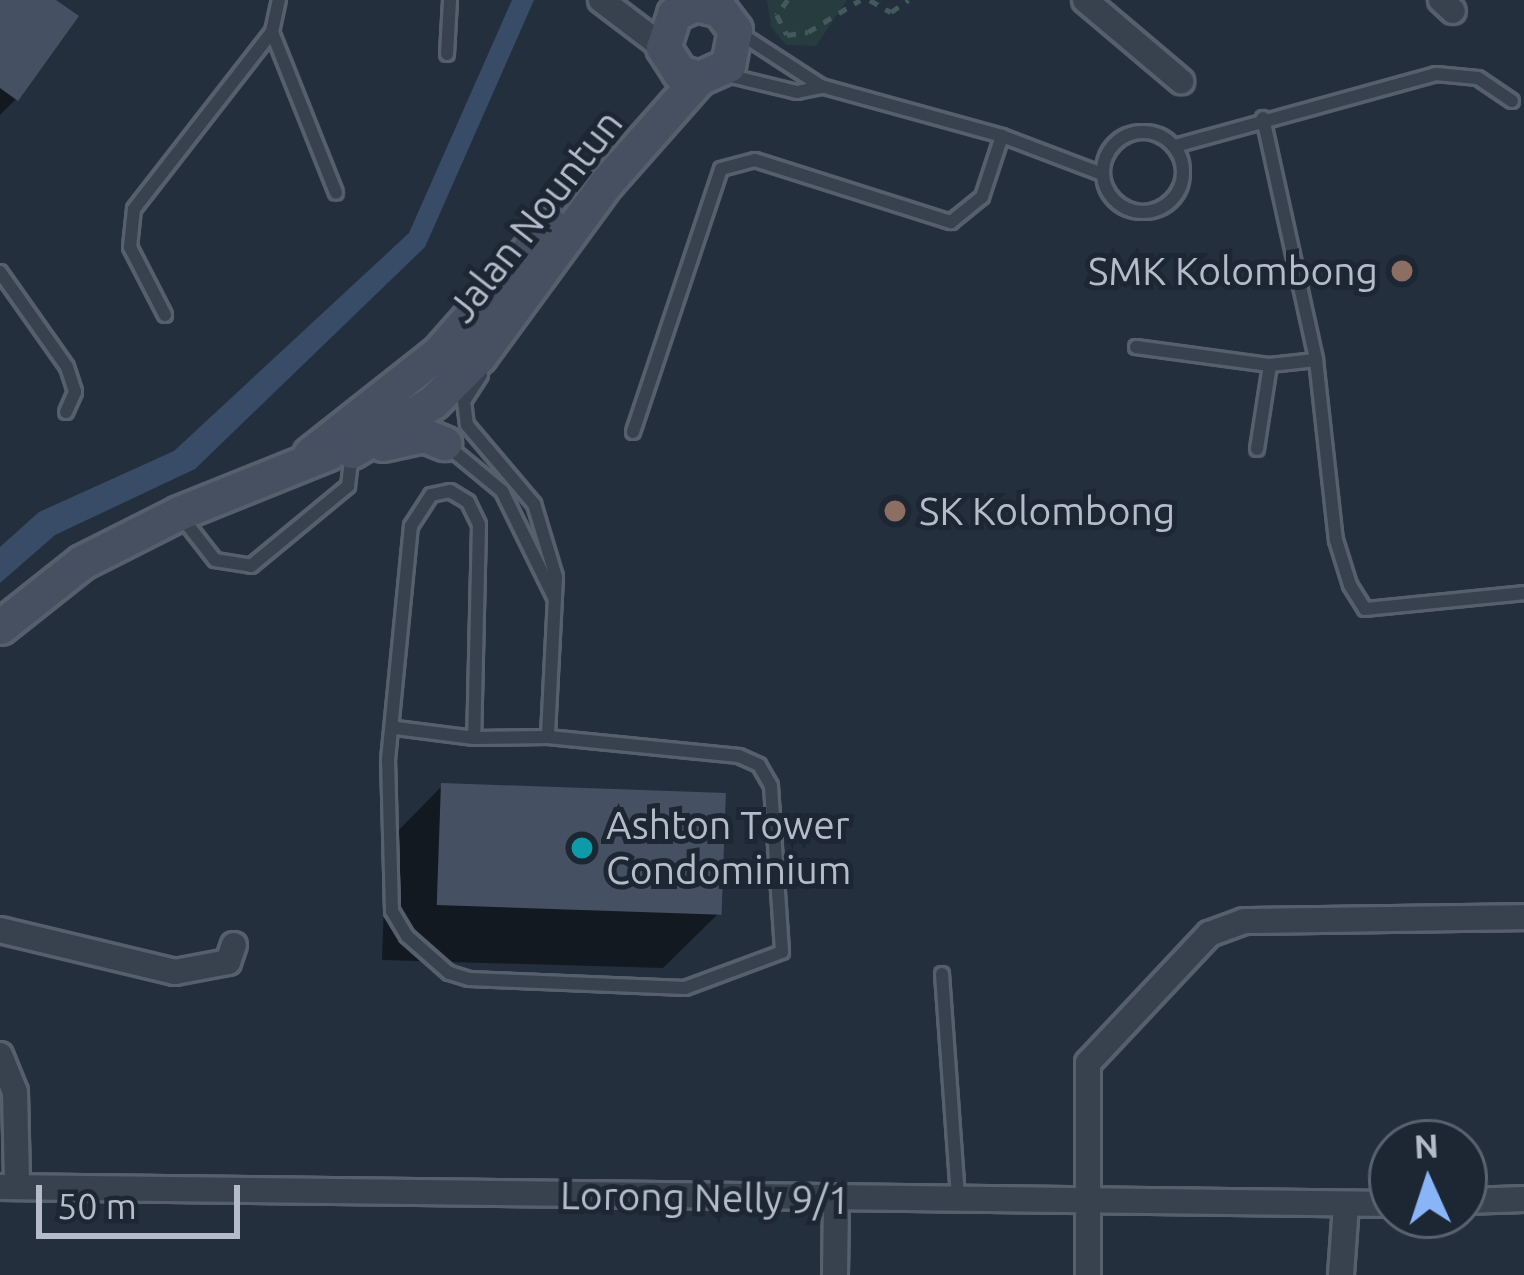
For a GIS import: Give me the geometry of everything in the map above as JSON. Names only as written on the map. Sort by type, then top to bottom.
[{"type":"street","points":[[601,0],[688,66]]},
{"type":"street","points":[[1085,0],[1181,80]]},
{"type":"street","name":"Jalan Nountun","points":[[0,627],[82,562],[179,512],[310,454],[440,352],[688,66],[734,54],[732,16],[683,3],[667,23],[688,66]]},
{"type":"street","name":"Jalan Nountun","points":[[310,454],[352,452],[433,402],[481,355],[688,66]]},
{"type":"street","name":"Jalan Nountun","points":[[433,402],[431,388],[497,308],[496,291]]},
{"type":"street","points":[[352,452],[403,436],[444,443],[433,402]]},
{"type":"street","points":[[1088,1275],[1088,1063],[1210,934],[1244,922],[1524,917]]},
{"type":"street","points":[[0,930],[175,972],[228,962],[233,945]]},
{"type":"street","points":[[0,1055],[15,1092],[9,1185]]},
{"type":"street","name":"Lorong Nelly 9/1","points":[[9,1185],[1368,1205]]},
{"type":"street","points":[[1488,1201],[1524,1199]]},
{"type":"street","points":[[835,1275],[836,1200]]},
{"type":"street","points":[[1341,1275],[1346,1206]]},
{"type":"lane","points":[[165,315],[130,248],[134,208],[272,32],[279,0]]},
{"type":"lane","points":[[447,54],[450,0]]},
{"type":"lane","points":[[732,16],[821,86],[1002,136],[1102,175],[1121,206],[1158,210],[1183,182],[1175,146],[1151,132],[1127,135],[1108,151],[1102,175]]},
{"type":"lane","points":[[272,32],[336,193]]},
{"type":"lane","points":[[688,66],[797,92],[821,86]]},
{"type":"lane","points":[[1175,146],[1436,74],[1478,78],[1512,101]]},
{"type":"lane","points":[[1263,118],[1316,360],[1336,540],[1365,609],[1524,593]]},
{"type":"lane","points":[[633,432],[721,169],[755,160],[961,221],[982,197],[1002,136]]},
{"type":"lane","points":[[0,272],[67,367],[75,392],[66,412]]},
{"type":"lane","points":[[541,272],[533,305],[464,401],[476,441],[534,504],[549,540],[557,602],[548,736]]},
{"type":"lane","points":[[1136,347],[1270,364],[1316,360]]},
{"type":"lane","points":[[1257,449],[1270,364]]},
{"type":"lane","points":[[444,443],[502,491],[557,602]]},
{"type":"lane","points":[[179,512],[215,560],[251,566],[347,486],[352,452]]},
{"type":"lane","points":[[396,728],[475,738],[548,736],[739,756],[759,766],[771,786],[782,952],[685,988],[449,974],[406,936],[392,911],[388,760],[396,728],[411,526],[431,495],[450,491],[475,509],[479,525],[475,738]]},
{"type":"lane","points":[[942,974],[958,1201]]},
{"type":"path","points":[[788,0],[777,15],[788,35],[808,32],[860,0]]},
{"type":"path","points":[[870,0],[891,12],[908,0]]},
{"type":"green space","points":[[767,0],[847,0],[816,46],[786,45],[771,27]]},
{"type":"water","points":[[512,0],[534,0],[425,247],[195,469],[55,535],[0,583],[0,547],[39,512],[174,451],[409,233]]},
{"type":"building","points":[[0,0],[56,0],[79,16],[18,101],[0,88]]},
{"type":"building","name":"Ashton Tower Condominium","points":[[441,783],[726,793],[722,915],[437,905]]},
{"type":"place","name":"SMK Kolombong","points":[[1402,271]]},
{"type":"place","name":"SK Kolombong","points":[[895,511]]},
{"type":"place","name":"Ashton Tower Condominium","points":[[582,848]]}]
